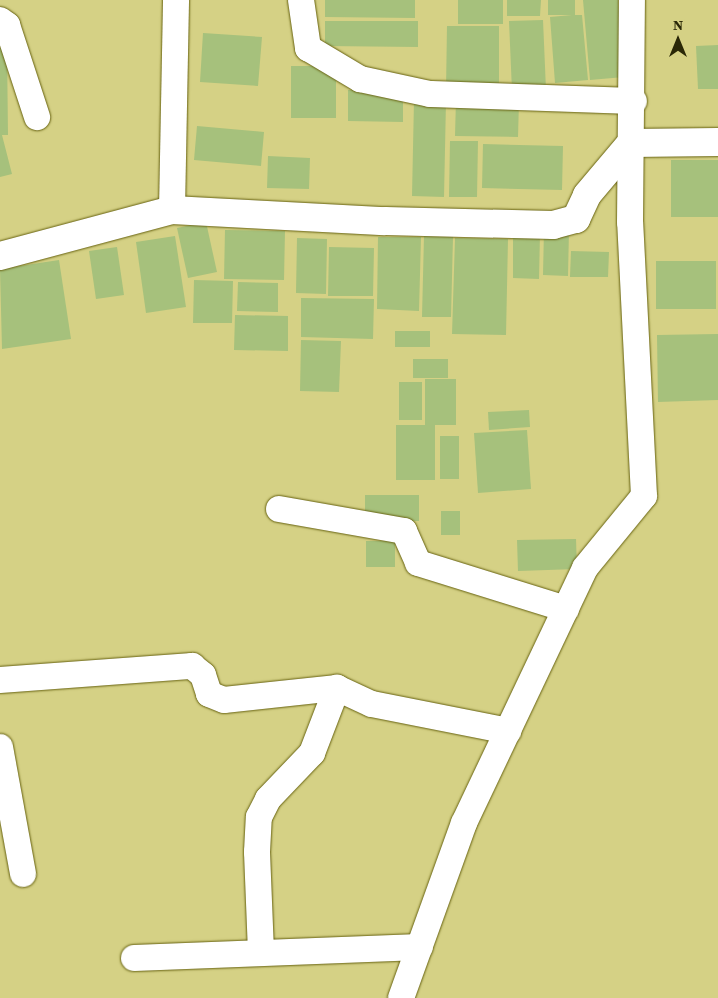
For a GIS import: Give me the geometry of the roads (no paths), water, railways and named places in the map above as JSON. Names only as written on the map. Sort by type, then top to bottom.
[{"type":"street","points":[[172,210],[176,0]]},
{"type":"street","points":[[301,0],[308,48],[360,79],[430,94],[634,101]]},
{"type":"street","points":[[401,998],[464,823],[585,568],[644,496],[630,222],[631,143],[634,101],[632,0]]},
{"type":"street","points":[[0,20],[7,24],[37,117]]},
{"type":"street","points":[[0,256],[172,210],[385,222],[553,225],[576,219],[587,195],[631,143],[718,142]]},
{"type":"street","points":[[279,509],[404,531],[418,562],[566,609]]},
{"type":"street","points":[[0,680],[192,666],[203,675],[209,694],[224,700],[337,688],[372,704],[508,731]]},
{"type":"street","points":[[261,952],[257,852],[259,817],[268,799],[312,753],[337,688]]},
{"type":"street","points":[[0,747],[23,874]]},
{"type":"street","points":[[134,958],[420,947]]}]
